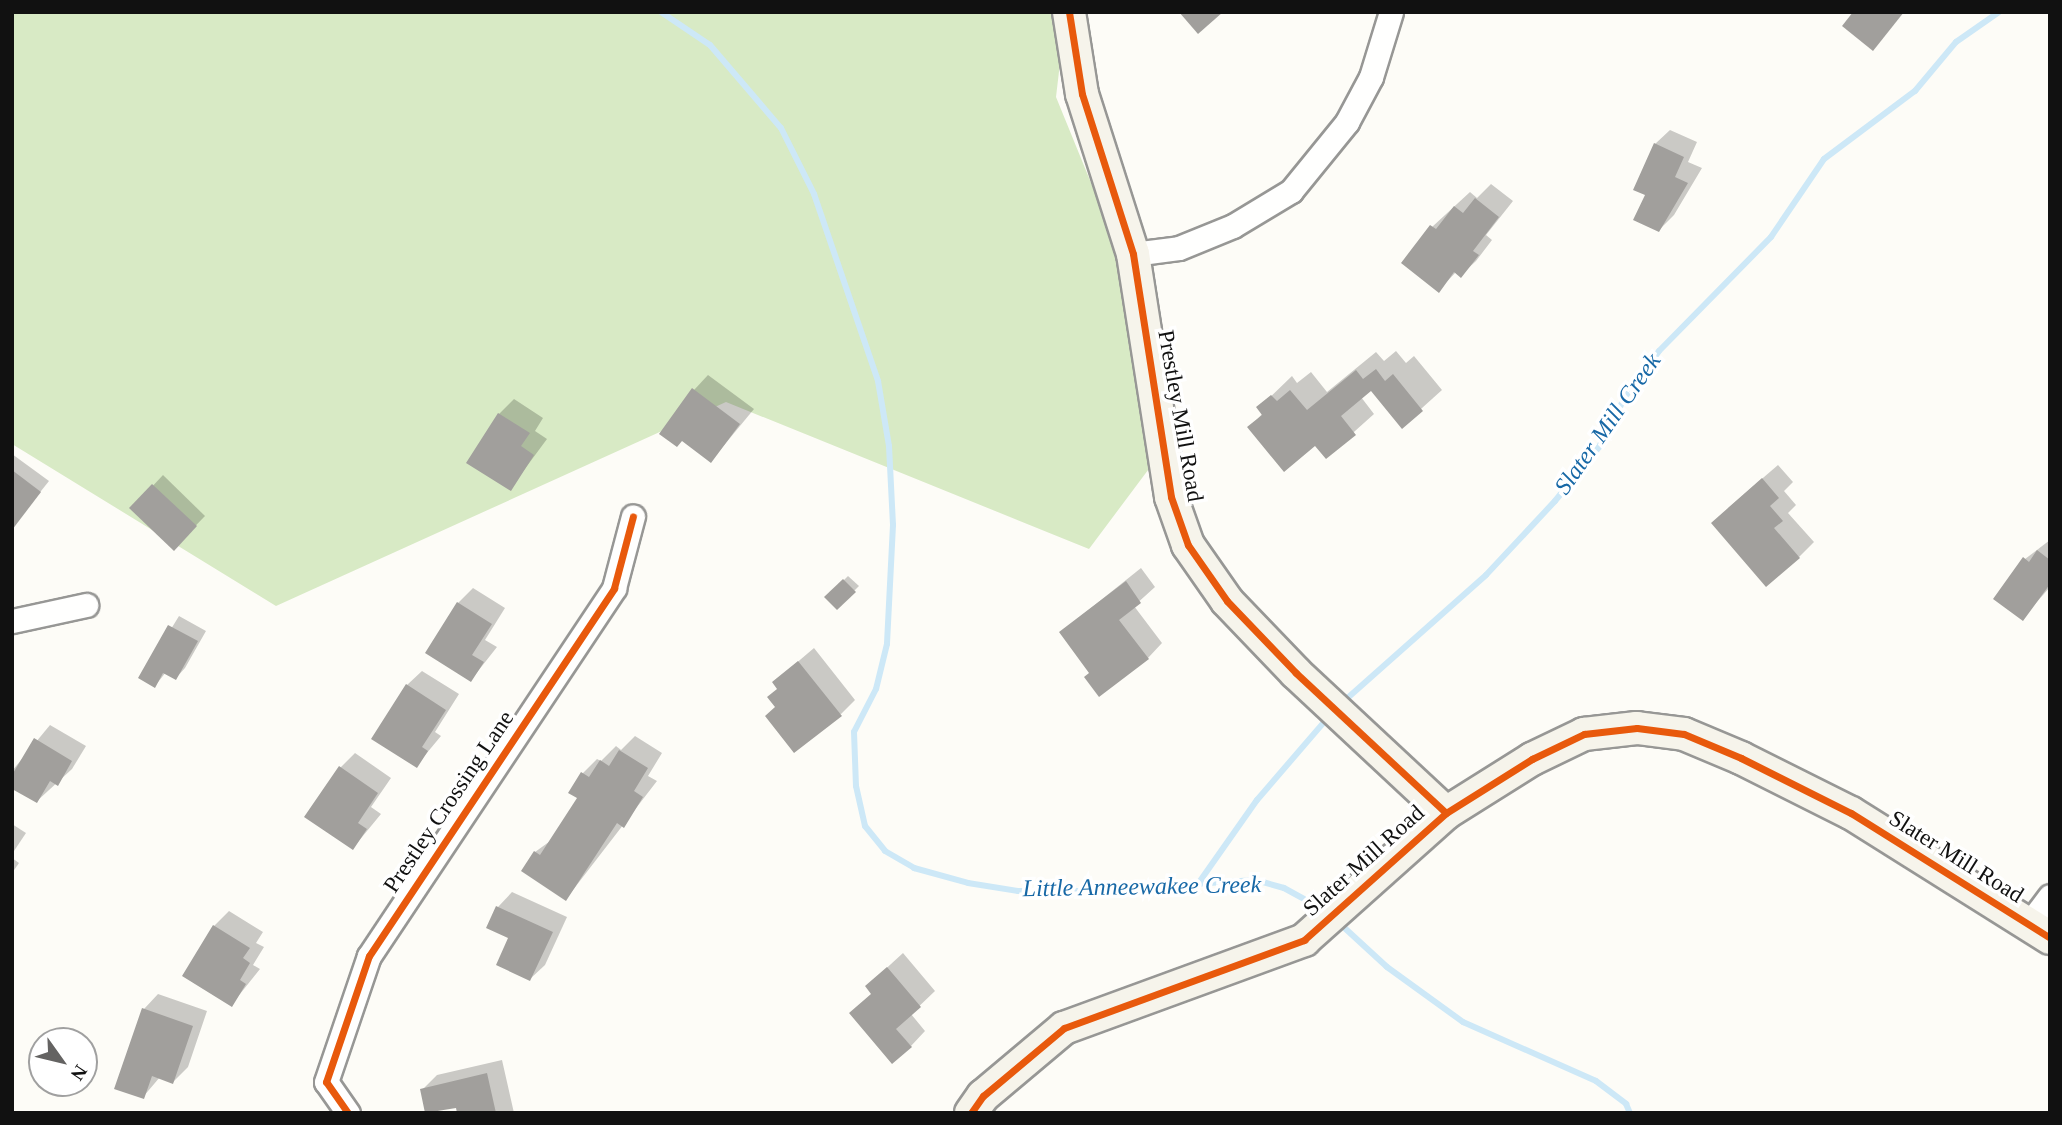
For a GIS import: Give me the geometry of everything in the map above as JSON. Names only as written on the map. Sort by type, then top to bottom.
[{"type":"street","name":"Prestley Mill Road","points":[[1069,12],[1082,94],[1133,254],[1171,497],[1188,545],[1227,601],[1296,673],[1446,813]]},
{"type":"street","points":[[1133,254],[1179,248],[1212,235],[1291,191],[1347,121],[1371,76],[1391,12]]},
{"type":"street","name":"Prestley Crossing Lane","points":[[348,1113],[326,1082],[369,956],[614,587],[633,516]]},
{"type":"street","points":[[12,621],[86,606]]},
{"type":"street","name":"Slater Mill Road","points":[[971,1113],[983,1096],[1065,1028],[1304,940],[1446,813],[1532,759],[1584,734],[1637,728],[1684,734],[1850,813],[2039,931]]},
{"type":"street","points":[[2039,931],[2050,896]]},
{"type":"green space","points":[[12,12],[1066,12],[1056,97],[1129,276],[1163,450],[1089,549],[726,402],[276,606],[12,444]]},
{"type":"building","points":[[1179,12],[1223,12],[1198,34]]},
{"type":"building","points":[[1853,12],[1904,12],[1873,51],[1842,26]]},
{"type":"building","points":[[1654,143],[1684,157],[1675,177],[1688,183],[1659,232],[1633,220],[1645,195],[1633,190]]},
{"type":"building","points":[[1475,198],[1499,217],[1473,251],[1479,255],[1461,278],[1454,272],[1439,293],[1401,263],[1430,225],[1436,229],[1454,206],[1463,213]]},
{"type":"building","points":[[1376,369],[1385,381],[1393,374],[1423,411],[1402,429],[1371,391],[1341,416],[1356,435],[1326,459],[1315,446],[1284,472],[1247,427],[1262,415],[1256,407],[1271,395],[1277,401],[1290,390],[1307,410],[1356,370],[1363,379]]},
{"type":"building","points":[[692,388],[740,424],[711,463],[682,441],[677,447],[659,434]]},
{"type":"building","points":[[498,413],[530,433],[521,446],[534,455],[511,491],[466,463]]},
{"type":"building","points":[[12,470],[41,492],[12,530]]},
{"type":"building","points":[[1762,478],[1779,498],[1770,506],[1783,521],[1774,528],[1800,558],[1766,587],[1711,523]]},
{"type":"building","points":[[152,484],[197,526],[174,551],[129,508]]},
{"type":"building","points":[[2037,550],[2050,560],[2050,584],[2023,621],[1993,599],[2023,557],[2029,562]]},
{"type":"building","points":[[843,579],[856,592],[837,610],[824,597]]},
{"type":"building","points":[[1126,581],[1141,603],[1119,620],[1149,659],[1099,697],[1084,677],[1089,673],[1059,632]]},
{"type":"building","points":[[457,602],[492,624],[472,655],[484,662],[471,682],[425,653]]},
{"type":"building","points":[[168,625],[198,641],[176,680],[163,673],[155,688],[138,678]]},
{"type":"building","points":[[798,661],[842,716],[794,753],[765,716],[775,707],[767,697],[777,689],[772,682]]},
{"type":"building","points":[[406,684],[446,710],[422,747],[428,751],[417,768],[371,739]]},
{"type":"building","points":[[34,738],[72,761],[58,786],[50,781],[37,803],[12,789],[12,775]]},
{"type":"building","points":[[619,750],[648,768],[634,791],[643,797],[624,828],[617,823],[566,901],[521,871],[534,851],[540,855],[577,798],[568,793],[581,772],[589,777],[600,760],[609,766]]},
{"type":"building","points":[[339,766],[378,793],[358,823],[367,829],[353,850],[304,817]]},
{"type":"building","points":[[496,906],[553,932],[530,981],[496,965],[508,938],[486,928]]},
{"type":"building","points":[[213,925],[250,948],[243,958],[250,963],[240,980],[246,984],[232,1007],[182,976]]},
{"type":"building","points":[[887,967],[921,1007],[896,1029],[912,1047],[892,1064],[849,1013],[871,994],[865,986]]},
{"type":"building","points":[[142,1008],[193,1026],[173,1084],[152,1076],[144,1099],[114,1089]]},
{"type":"building","points":[[487,1073],[496,1113],[457,1113],[456,1108],[425,1113],[420,1089]]},
{"type":"waterway","name":"Little Anneewakee Creek","points":[[661,12],[710,45],[781,128],[814,194],[878,381],[889,446],[893,525],[887,644],[876,689],[854,732],[856,786],[865,826],[885,851],[914,868],[968,883],[1018,891],[1086,891],[1256,880],[1284,888],[1324,910]]},
{"type":"waterway","name":"Slater Mill Creek","points":[[1343,702],[1486,575],[1555,501],[1599,447],[1625,397],[1659,351],[1771,237],[1824,159],[1915,91],[1956,42],[1999,12]]},
{"type":"waterway","name":"Slater Mill Creek","points":[[1200,881],[1257,800],[1330,715]]},
{"type":"waterway","name":"Little Anneewakee Creek","points":[[1337,921],[1387,967],[1463,1022],[1596,1081],[1626,1104],[1630,1113]]},
{"type":"cycle path","points":[[1069,12],[1082,94],[1133,254],[1171,497],[1188,545],[1227,601],[1296,673],[1446,813]]},
{"type":"cycle path","points":[[348,1113],[326,1082],[369,956],[614,588],[633,516]]},
{"type":"cycle path","points":[[971,1113],[983,1096],[1064,1028],[1304,940],[1446,813],[1532,759],[1584,734],[1637,728],[1684,734],[1741,758],[1851,813],[2050,938]]}]
